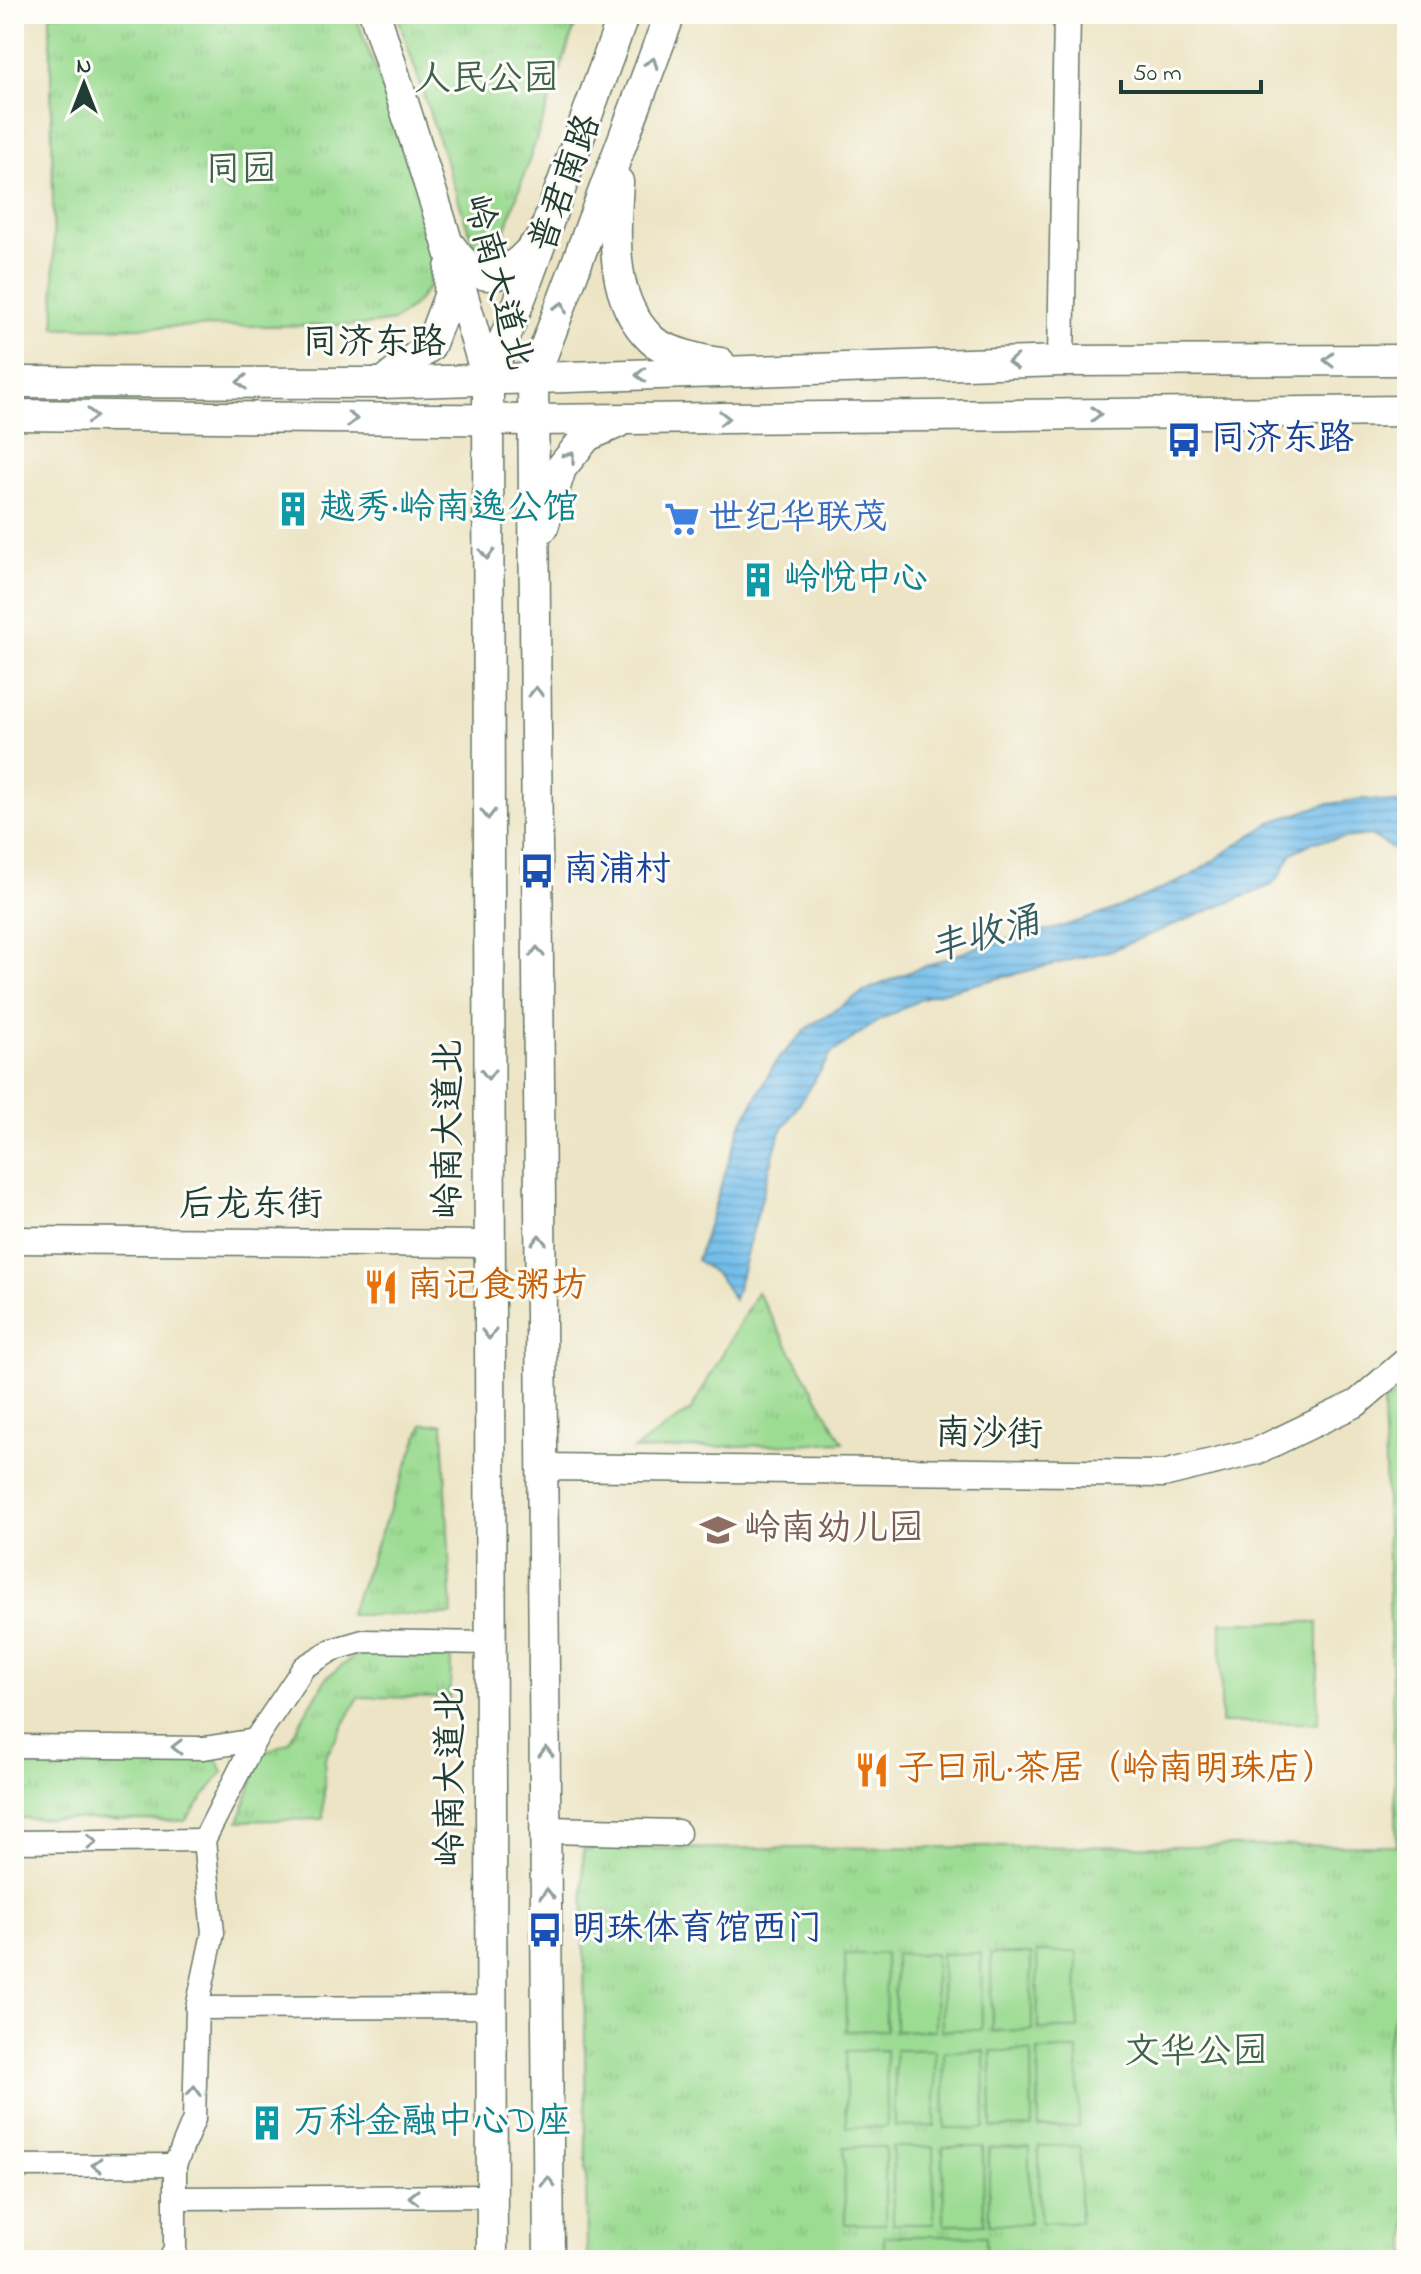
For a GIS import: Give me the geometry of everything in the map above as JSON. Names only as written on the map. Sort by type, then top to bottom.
[{"type":"main road","name":"岭南大道北","points":[[375,14],[448,242],[488,381],[492,2260]]},
{"type":"main road","name":"普君南路","points":[[488,381],[624,14]]},
{"type":"main road","name":"普君南路","points":[[533,380],[670,14]]},
{"type":"main road","points":[[619,151],[616,220],[618,272],[627,307],[652,341],[701,360],[777,370]]},
{"type":"main road","points":[[448,242],[465,264],[479,274],[490,275],[503,273],[518,265],[543,237]]},
{"type":"main road","points":[[383,383],[430,346],[449,296],[448,242]]},
{"type":"main road","name":"同济东路","points":[[14,382],[383,383],[1061,361],[1407,360]]},
{"type":"main road","name":"岭南大道北","points":[[533,380],[549,2260]]},
{"type":"main road","name":"同济东路","points":[[14,415],[534,420],[1407,411]]},
{"type":"main road","points":[[535,556],[561,468],[587,436],[625,419]]},
{"type":"main road","points":[[488,1013],[500,988],[520,986],[525,998],[526,1070],[539,1102]]},
{"type":"street","points":[[1061,361],[1067,14]]},
{"type":"street","name":"后龙东街","points":[[14,1240],[488,1244]]},
{"type":"street","name":"南沙街","points":[[541,1467],[1163,1474],[1257,1451],[1357,1403],[1407,1360]]},
{"type":"street","points":[[170,2260],[175,2248],[175,2165],[194,2119],[197,2008],[213,1933],[204,1840],[255,1740],[304,1667],[332,1650],[363,1641],[490,1643]]},
{"type":"street","points":[[14,1746],[204,1748],[255,1740]]},
{"type":"street","points":[[547,1830],[677,1833]]},
{"type":"street","points":[[14,1842],[204,1840]]},
{"type":"street","points":[[197,2008],[491,2007]]},
{"type":"street","points":[[14,2166],[175,2165]]},
{"type":"street","points":[[175,2198],[492,2196]]},
{"type":"green space","name":"同园","points":[[50,14],[355,14],[430,217],[432,252],[429,287],[413,306],[394,321],[366,325],[55,328]]},
{"type":"green space","name":"人民公园","points":[[397,14],[579,14],[502,240],[491,253],[475,250]]},
{"type":"green space","points":[[757,1292],[843,1442],[633,1450],[691,1410]]},
{"type":"green space","name":"文华公园","points":[[1407,1389],[1407,2260],[587,2260],[583,1849],[1397,1845],[1383,1403]]},
{"type":"green space","points":[[423,1424],[443,1424],[452,1615],[349,1615]]},
{"type":"green space","points":[[1221,1622],[1318,1622],[1318,1723],[1221,1723]]},
{"type":"green space","points":[[358,1654],[451,1658],[450,1698],[359,1697],[325,1758],[323,1819],[239,1821],[262,1753],[288,1743],[327,1677]]},
{"type":"green space","points":[[14,1757],[217,1758],[223,1772],[185,1821],[14,1818]]},
{"type":"green space","points":[[1037,1952],[1077,1952],[1078,2029],[1038,2029]]},
{"type":"green space","points":[[981,1953],[982,2030],[942,2030],[941,1954]]},
{"type":"green space","points":[[845,1954],[885,1954],[886,2030],[846,2031]]},
{"type":"green space","points":[[895,1954],[935,1954],[935,2030],[895,2031]]},
{"type":"green space","points":[[991,1954],[1031,1954],[1032,2030],[992,2031]]},
{"type":"green space","points":[[1407,1990],[1407,2161],[1389,2118],[1383,2075],[1389,2032]]},
{"type":"green space","points":[[886,2050],[887,2127],[846,2127],[846,2051]]},
{"type":"green space","points":[[895,2050],[935,2050],[935,2126],[895,2127]]},
{"type":"green space","points":[[1078,2050],[1079,2127],[1039,2127],[1038,2051]]},
{"type":"green space","points":[[944,2051],[984,2051],[985,2128],[945,2128]]},
{"type":"green space","points":[[991,2051],[1031,2051],[1032,2127],[992,2128]]},
{"type":"green space","points":[[1039,2146],[1080,2146],[1080,2222],[1040,2223]]},
{"type":"green space","points":[[844,2147],[885,2147],[885,2224],[845,2224]]},
{"type":"green space","points":[[893,2147],[933,2147],[934,2224],[893,2224]]},
{"type":"green space","points":[[943,2147],[983,2147],[984,2224],[944,2224]]},
{"type":"green space","points":[[1029,2147],[1029,2224],[989,2224],[989,2148]]},
{"type":"green space","points":[[884,2236],[986,2236],[986,2260],[884,2260]]},
{"type":"water","points":[[1364,799],[1407,804],[1407,857],[1370,835],[1313,842],[1292,853],[1279,877],[1270,886],[1112,950],[927,996],[878,1021],[832,1053],[779,1135],[734,1300],[718,1276],[697,1260],[740,1127],[776,1061],[811,1025],[867,990],[912,971],[986,944],[1058,928],[1110,911],[1189,877],[1271,822],[1326,804]]},
{"type":"place","name":"同济东路","points":[[1184,440]]},
{"type":"place","name":"越秀·岭南逸公馆","points":[[293,509]]},
{"type":"place","name":"世纪华联茂","points":[[682,519]]},
{"type":"place","name":"岭悦中心","points":[[758,580]]},
{"type":"place","name":"南浦村","points":[[537,871]]},
{"type":"place","name":"南记食粥坊","points":[[381,1287]]},
{"type":"place","name":"岭南幼儿园","points":[[718,1530]]},
{"type":"place","name":"子曰礼·茶居（岭南明珠店）","points":[[872,1770]]},
{"type":"place","name":"明珠体育馆西门","points":[[545,1930]]},
{"type":"place","name":"万科金融中心D座","points":[[267,2123]]},
{"type":"water label","name":"丰收涌","points":[[985,937]]}]
